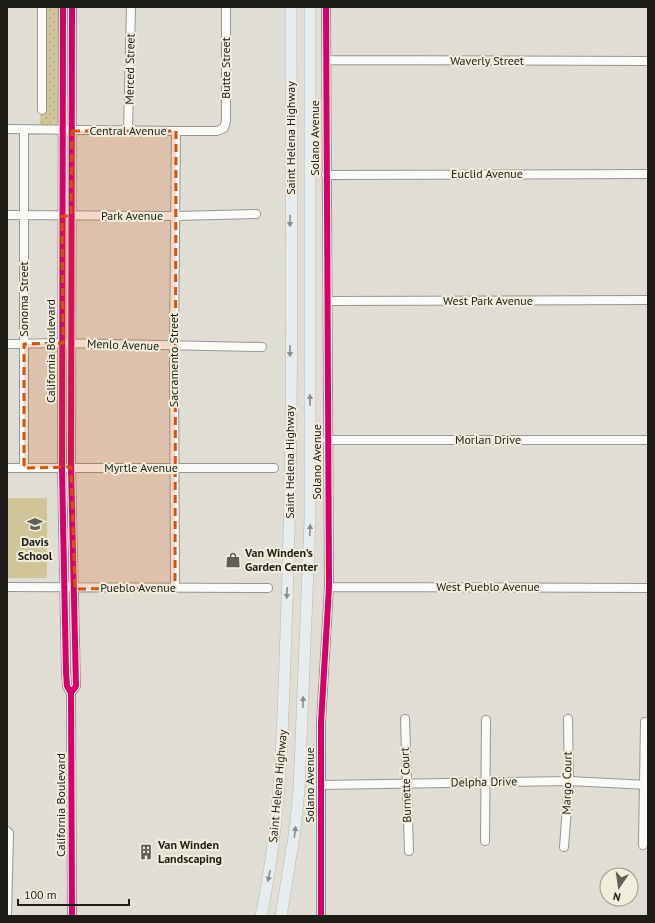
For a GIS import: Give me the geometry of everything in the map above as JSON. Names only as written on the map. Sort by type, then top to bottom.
[{"type":"highway","points":[[284,7],[291,84]]},
{"type":"highway","name":"Saint Helena Highway","points":[[261,913],[276,827],[280,788],[290,522],[291,7]]},
{"type":"highway","name":"Saint Helena Highway","points":[[280,916],[289,870],[300,782],[310,521],[310,7]]},
{"type":"highway","points":[[284,916],[289,870]]},
{"type":"street","points":[[42,7],[42,110]]},
{"type":"street","name":"California Boulevard","points":[[63,7],[71,216],[62,468],[67,686],[71,693],[72,916]]},
{"type":"street","name":"California Boulevard","points":[[71,693],[76,686],[75,589],[62,216],[68,131],[72,7]]},
{"type":"street","name":"Merced Street","points":[[128,130],[131,7]]},
{"type":"street","name":"Butte Street","points":[[224,128],[226,121],[226,7]]},
{"type":"street","name":"Solano Avenue","points":[[321,916],[322,710],[329,587],[326,7]]},
{"type":"street","name":"Waverly Street","points":[[326,60],[648,61]]},
{"type":"street","name":"Central Avenue","points":[[7,129],[68,131],[217,131],[224,128]]},
{"type":"street","name":"Sonoma Street","points":[[24,130],[24,468]]},
{"type":"street","name":"Sacramento Street","points":[[175,588],[174,346],[176,131]]},
{"type":"street","name":"Euclid Avenue","points":[[326,175],[648,174]]},
{"type":"street","name":"Park Avenue","points":[[7,215],[176,216],[256,214]]},
{"type":"street","name":"West Park Avenue","points":[[328,301],[648,300]]},
{"type":"street","name":"Menlo Avenue","points":[[7,344],[67,343],[262,347]]},
{"type":"street","name":"Morlan Drive","points":[[328,440],[648,440]]},
{"type":"street","name":"Myrtle Avenue","points":[[7,468],[274,468]]},
{"type":"street","name":"Pueblo Avenue","points":[[7,587],[75,589],[268,588]]},
{"type":"street","name":"West Pueblo Avenue","points":[[329,587],[648,588]]},
{"type":"street","name":"Margo Court","points":[[564,847],[568,782],[568,718]]},
{"type":"street","name":"Burnette Court","points":[[405,719],[409,852]]},
{"type":"street","points":[[485,841],[486,720]]},
{"type":"street","points":[[643,845],[647,785],[645,722]]},
{"type":"street","name":"Delpha Drive","points":[[321,785],[406,785],[485,782],[568,782],[647,785]]},
{"type":"street","points":[[7,831],[9,833],[7,916]]},
{"type":"highlighted area","points":[[72,131],[176,131],[175,588],[75,589],[71,467],[24,468],[24,344],[63,343],[62,216],[71,216]]},
{"type":"shaded area","points":[[42,7],[63,7],[64,131],[40,130]]},
{"type":"shaded area","points":[[7,498],[47,498],[47,578],[7,578]]},
{"type":"cycle path","points":[[63,7],[62,468],[66,672],[67,686],[71,693],[72,916]]},
{"type":"cycle path","points":[[71,693],[76,686],[71,467],[72,7]]},
{"type":"cycle path","points":[[321,916],[321,723],[329,587],[326,7]]},
{"type":"place","name":"Davis School","points":[[35,524]]},
{"type":"place","name":"Van Winden’s Garden Center","points":[[233,560]]},
{"type":"place","name":"Van Winden Landscaping","points":[[146,852]]}]
